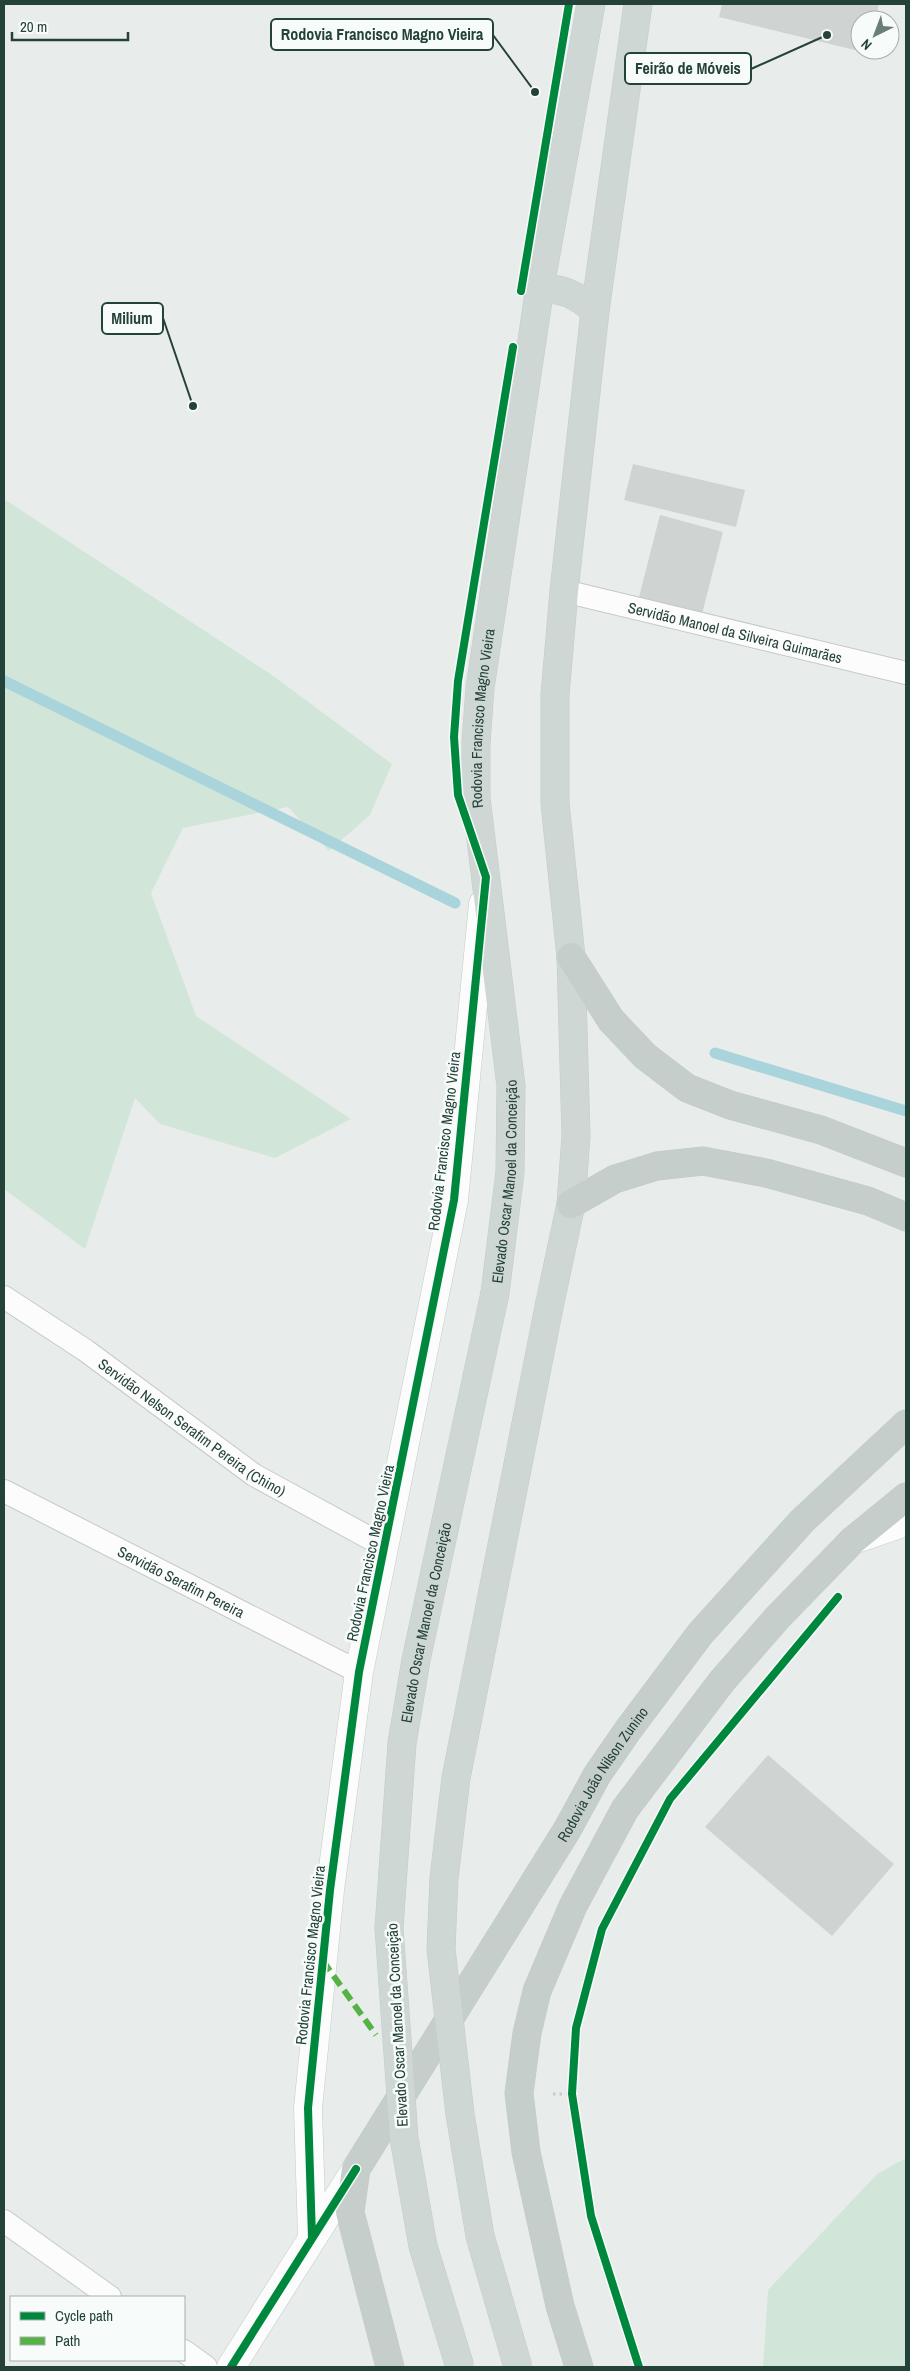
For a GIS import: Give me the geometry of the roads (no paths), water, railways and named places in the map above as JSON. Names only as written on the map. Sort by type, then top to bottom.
[{"type":"highway","points":[[571,957],[610,1020],[645,1056],[687,1088],[730,1105],[821,1130],[906,1164]]},
{"type":"highway","points":[[571,1204],[615,1179],[657,1166],[703,1161],[776,1176],[868,1202],[906,1217]]},
{"type":"highway","name":"Rodovia João Nilson Zunino","points":[[356,2169],[567,1830],[596,1775],[628,1730],[700,1634],[802,1521],[906,1424]]},
{"type":"highway","points":[[579,2367],[560,2306],[526,2152],[519,2093],[527,2033],[537,1991],[573,1906],[626,1809],[722,1681],[778,1617],[852,1541],[906,1497]]},
{"type":"highway","points":[[356,2169],[350,2212],[390,2367]]},
{"type":"main road","name":"Rodovia Francisco Magno Vieira","points":[[312,2238],[308,2108],[330,1890],[359,1672],[386,1546],[454,1200],[486,878],[476,798],[476,743],[480,688],[540,287],[592,4]]},
{"type":"main road","points":[[518,2367],[480,2236],[460,2114],[440,1949],[444,1878],[456,1778],[571,1204],[576,1136],[571,957],[555,803],[555,695],[564,591],[595,311],[638,4]]},
{"type":"main road","points":[[540,287],[560,289],[580,298],[595,311]]},
{"type":"main road","name":"Elevado Oscar Manoel da Conceição","points":[[460,2367],[423,2246],[404,2138],[389,1928],[402,1743],[418,1650],[495,1293],[510,1172],[511,1086],[486,878]]},
{"type":"main road","points":[[852,1541],[906,1522]]},
{"type":"main road","points":[[231,2367],[356,2169]]},
{"type":"lane","name":"Servidão Manoel da Silveira Guimarães","points":[[564,591],[906,673]]},
{"type":"lane","name":"Servidão Nelson Serafim Pereira (Chino)","points":[[4,1296],[93,1355],[254,1474],[386,1546]]},
{"type":"lane","name":"Servidão Serafim Pereira","points":[[4,1491],[359,1672]]},
{"type":"lane","points":[[4,2221],[109,2296]]},
{"type":"lane","points":[[185,2352],[206,2367]]},
{"type":"waterway","points":[[4,681],[455,903]]},
{"type":"waterway","points":[[715,1053],[906,1111]]},
{"type":"place","name":"Feirão de Móveis","points":[[827,35]]},
{"type":"place","name":"Rodovia Francisco Magno Vieira","points":[[535,92]]},
{"type":"place","name":"Milium","points":[[193,406]]}]
